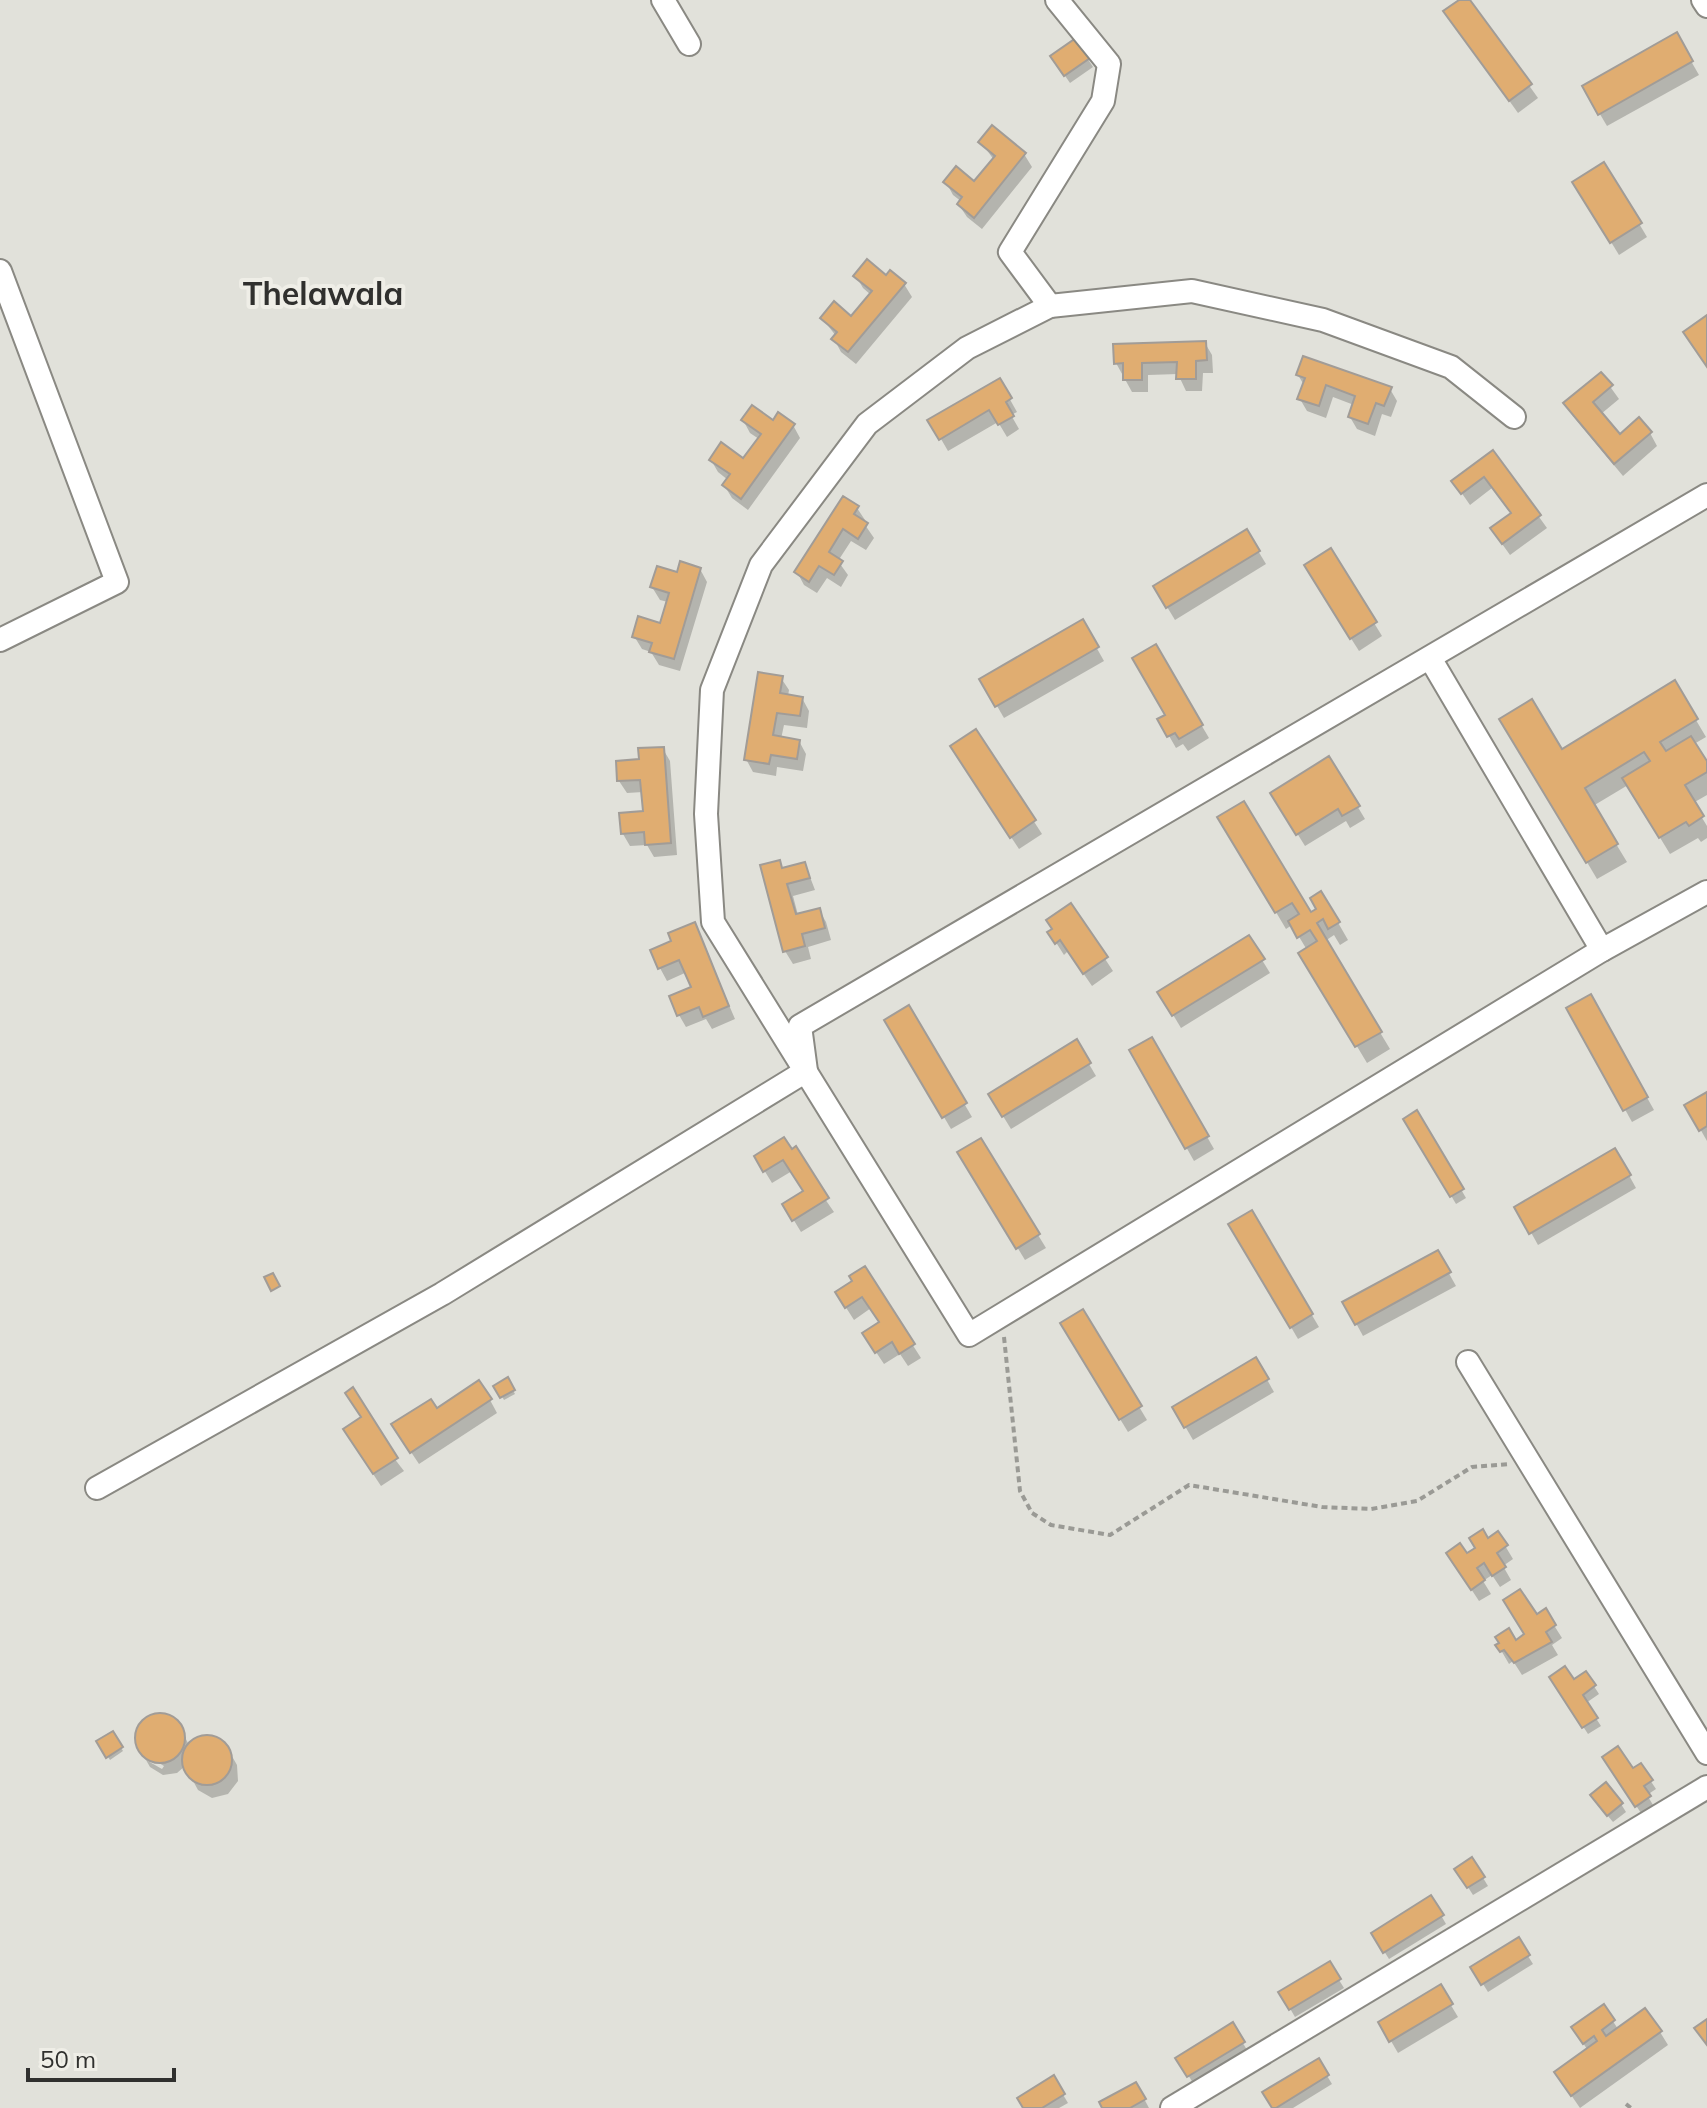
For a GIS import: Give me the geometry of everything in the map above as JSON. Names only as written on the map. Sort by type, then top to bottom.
[{"type":"street","points":[[663,0],[689,44]]},
{"type":"street","points":[[1050,306],[1010,252],[1103,101],[1109,64],[1057,0]]},
{"type":"street","points":[[1703,0],[1707,6]]},
{"type":"street","points":[[0,271],[117,582],[0,640]]},
{"type":"street","points":[[1514,417],[1451,367],[1323,320],[1192,291],[1050,306],[967,348],[867,424],[761,565],[712,690],[706,814],[713,922],[969,1335],[1602,950],[1707,892]]},
{"type":"street","points":[[806,1071],[800,1026],[1707,495]]},
{"type":"street","points":[[1430,658],[1602,950]]},
{"type":"street","points":[[97,1488],[442,1294],[806,1071]]},
{"type":"street","points":[[1468,1362],[1707,1753]]},
{"type":"street","points":[[1172,2108],[1707,1787]]},
{"type":"path","points":[[1002,1315],[1020,1491],[1032,1513],[1051,1525],[1110,1535],[1189,1485],[1322,1507],[1371,1509],[1417,1501],[1472,1467],[1531,1465]]},
{"type":"building","points":[[1459,0],[1470,0],[1532,84],[1509,101],[1443,11]]},
{"type":"building","points":[[1677,32],[1693,61],[1598,115],[1582,86]]},
{"type":"building","points":[[1076,38],[1090,58],[1064,76],[1050,56]]},
{"type":"building","points":[[992,125],[1026,153],[974,218],[957,204],[962,197],[943,182],[956,166],[974,181],[995,156],[978,142]]},
{"type":"building","points":[[1604,162],[1642,223],[1610,243],[1572,182]]},
{"type":"building","points":[[867,259],[886,275],[890,270],[906,283],[848,352],[831,339],[837,332],[820,318],[834,301],[851,316],[872,291],[853,276]]},
{"type":"building","points":[[1707,315],[1707,367],[1683,332]]},
{"type":"building","points":[[1206,341],[1207,360],[1196,361],[1196,379],[1176,379],[1177,362],[1142,363],[1142,380],[1123,380],[1123,363],[1114,364],[1113,344]]},
{"type":"building","points":[[1303,356],[1392,387],[1384,406],[1376,403],[1368,424],[1348,417],[1355,396],[1326,385],[1319,406],[1297,399],[1305,378],[1296,375]]},
{"type":"building","points":[[1601,372],[1613,385],[1593,402],[1620,434],[1639,417],[1652,432],[1614,464],[1563,403]]},
{"type":"building","points":[[1000,378],[1012,398],[1006,402],[1014,416],[998,425],[989,410],[939,440],[927,420]]},
{"type":"building","points":[[752,405],[773,420],[778,412],[795,424],[741,499],[722,485],[730,474],[709,460],[721,442],[743,458],[761,434],[741,420]]},
{"type":"building","points":[[1493,450],[1541,515],[1502,544],[1490,528],[1511,513],[1484,477],[1461,494],[1451,481]]},
{"type":"building","points":[[843,496],[859,506],[854,514],[868,523],[858,539],[843,529],[829,552],[843,561],[834,575],[819,566],[809,582],[794,572]]},
{"type":"building","points":[[1247,529],[1260,551],[1166,608],[1153,586]]},
{"type":"building","points":[[1331,548],[1377,622],[1350,639],[1304,565]]},
{"type":"building","points":[[680,561],[701,568],[674,659],[649,652],[652,643],[632,637],[638,616],[660,623],[669,593],[650,587],[657,566],[677,572]]},
{"type":"building","points":[[1083,619],[1099,647],[995,707],[979,679]]},
{"type":"building","points":[[1156,644],[1203,725],[1179,739],[1175,733],[1167,737],[1157,719],[1165,715],[1132,658]]},
{"type":"building","points":[[758,672],[783,676],[780,693],[803,697],[800,716],[777,713],[773,735],[800,740],[797,759],[771,755],[769,764],[744,760]]},
{"type":"building","points":[[1675,680],[1698,719],[1660,742],[1666,751],[1691,736],[1707,761],[1707,772],[1685,785],[1704,816],[1689,826],[1686,822],[1659,838],[1622,778],[1650,761],[1644,752],[1585,788],[1618,844],[1586,863],[1499,719],[1532,699],[1562,749]]},
{"type":"building","points":[[976,729],[1036,820],[1010,838],[950,746]]},
{"type":"building","points":[[664,747],[671,843],[645,845],[644,832],[621,834],[619,813],[643,811],[640,780],[617,781],[616,761],[639,759],[638,748]]},
{"type":"building","points":[[1329,756],[1360,806],[1342,816],[1338,809],[1296,835],[1270,793]]},
{"type":"building","points":[[1244,801],[1311,912],[1316,909],[1310,898],[1321,891],[1340,922],[1328,929],[1323,919],[1317,923],[1382,1032],[1355,1047],[1298,953],[1317,941],[1310,930],[1297,938],[1288,921],[1299,914],[1292,903],[1275,913],[1217,817]]},
{"type":"building","points":[[780,860],[782,868],[805,862],[810,878],[787,884],[796,914],[820,908],[825,928],[802,934],[805,946],[783,952],[760,865]]},
{"type":"building","points":[[1071,903],[1108,957],[1083,974],[1060,940],[1055,944],[1047,932],[1052,929],[1046,920]]},
{"type":"building","points":[[695,922],[729,1006],[703,1017],[699,1007],[677,1016],[669,996],[691,987],[679,960],[658,969],[650,950],[671,941],[668,933]]},
{"type":"building","points":[[1249,935],[1265,959],[1172,1016],[1157,992]]},
{"type":"building","points":[[1591,994],[1648,1097],[1623,1111],[1566,1008]]},
{"type":"building","points":[[909,1005],[967,1103],[942,1118],[884,1020]]},
{"type":"building","points":[[1152,1037],[1209,1136],[1185,1149],[1129,1050]]},
{"type":"building","points":[[1077,1039],[1091,1063],[1002,1117],[988,1094]]},
{"type":"building","points":[[1707,1092],[1707,1126],[1699,1131],[1684,1105]]},
{"type":"building","points":[[1417,1110],[1464,1189],[1450,1197],[1403,1119]]},
{"type":"building","points":[[784,1137],[792,1149],[796,1146],[829,1198],[792,1221],[782,1204],[803,1191],[783,1160],[763,1172],[754,1156]]},
{"type":"building","points":[[981,1138],[1040,1234],[1016,1249],[957,1152]]},
{"type":"building","points":[[1615,1148],[1631,1175],[1529,1234],[1514,1207]]},
{"type":"building","points":[[1252,1210],[1313,1314],[1290,1328],[1228,1224]]},
{"type":"building","points":[[1438,1250],[1451,1272],[1355,1325],[1342,1302]]},
{"type":"building","points":[[865,1266],[915,1344],[899,1354],[892,1342],[875,1353],[862,1333],[879,1322],[862,1297],[845,1308],[835,1292],[852,1281],[849,1276]]},
{"type":"building","points":[[273,1273],[280,1286],[271,1291],[264,1277]]},
{"type":"building","points":[[1083,1309],[1142,1406],[1119,1420],[1060,1323]]},
{"type":"building","points":[[1256,1357],[1269,1379],[1184,1428],[1172,1407]]},
{"type":"building","points":[[508,1377],[515,1390],[500,1398],[493,1386]]},
{"type":"building","points":[[479,1380],[492,1399],[410,1453],[391,1424],[431,1399],[437,1408]]},
{"type":"building","points":[[353,1387],[398,1458],[373,1474],[343,1429],[361,1417],[345,1393]]},
{"type":"building","points":[[1483,1529],[1488,1538],[1498,1531],[1508,1545],[1497,1553],[1506,1567],[1492,1576],[1484,1563],[1477,1568],[1485,1580],[1471,1590],[1446,1553],[1460,1543],[1467,1553],[1475,1548],[1469,1538]]},
{"type":"building","points":[[1520,1589],[1537,1614],[1546,1608],[1556,1625],[1546,1632],[1552,1642],[1514,1663],[1504,1650],[1500,1652],[1495,1645],[1499,1643],[1495,1637],[1509,1628],[1516,1640],[1524,1634],[1503,1600]]},
{"type":"building","points":[[1565,1666],[1574,1679],[1586,1671],[1596,1685],[1583,1695],[1598,1718],[1582,1728],[1549,1677]]},
{"type":"building","points":[[160,1713],[177,1721],[185,1738],[177,1755],[160,1763],[143,1755],[135,1738],[143,1721]]},
{"type":"building","points":[[113,1731],[123,1747],[106,1758],[96,1741]]},
{"type":"building","points":[[207,1735],[225,1742],[232,1760],[225,1778],[207,1785],[189,1778],[182,1760],[189,1742]]},
{"type":"building","points":[[1618,1746],[1633,1768],[1641,1763],[1653,1780],[1644,1786],[1651,1796],[1635,1807],[1602,1757]]},
{"type":"building","points":[[1606,1782],[1623,1803],[1607,1816],[1590,1795]]},
{"type":"building","points":[[1472,1857],[1485,1877],[1467,1888],[1454,1869]]},
{"type":"building","points":[[1431,1895],[1444,1915],[1383,1953],[1371,1933]]},
{"type":"building","points":[[1519,1937],[1530,1955],[1481,1985],[1470,1967]]},
{"type":"building","points":[[1330,1961],[1341,1979],[1289,2010],[1278,1992]]},
{"type":"building","points":[[1441,1984],[1453,2004],[1389,2042],[1378,2022]]},
{"type":"building","points":[[1604,2004],[1615,2020],[1602,2030],[1606,2036],[1645,2008],[1662,2031],[1571,2096],[1554,2072],[1597,2041],[1594,2036],[1583,2044],[1571,2027]]},
{"type":"building","points":[[1707,2019],[1707,2045],[1694,2028]]},
{"type":"building","points":[[1233,2022],[1245,2042],[1187,2077],[1175,2058]]},
{"type":"building","points":[[1319,2058],[1329,2075],[1272,2108],[1262,2092]]},
{"type":"building","points":[[1054,2075],[1065,2094],[1042,2108],[1023,2108],[1017,2098]]},
{"type":"building","points":[[1136,2082],[1146,2099],[1130,2108],[1102,2108],[1099,2102]]},
{"type":"district","name":"Thelawala","points":[[323,294]]}]
